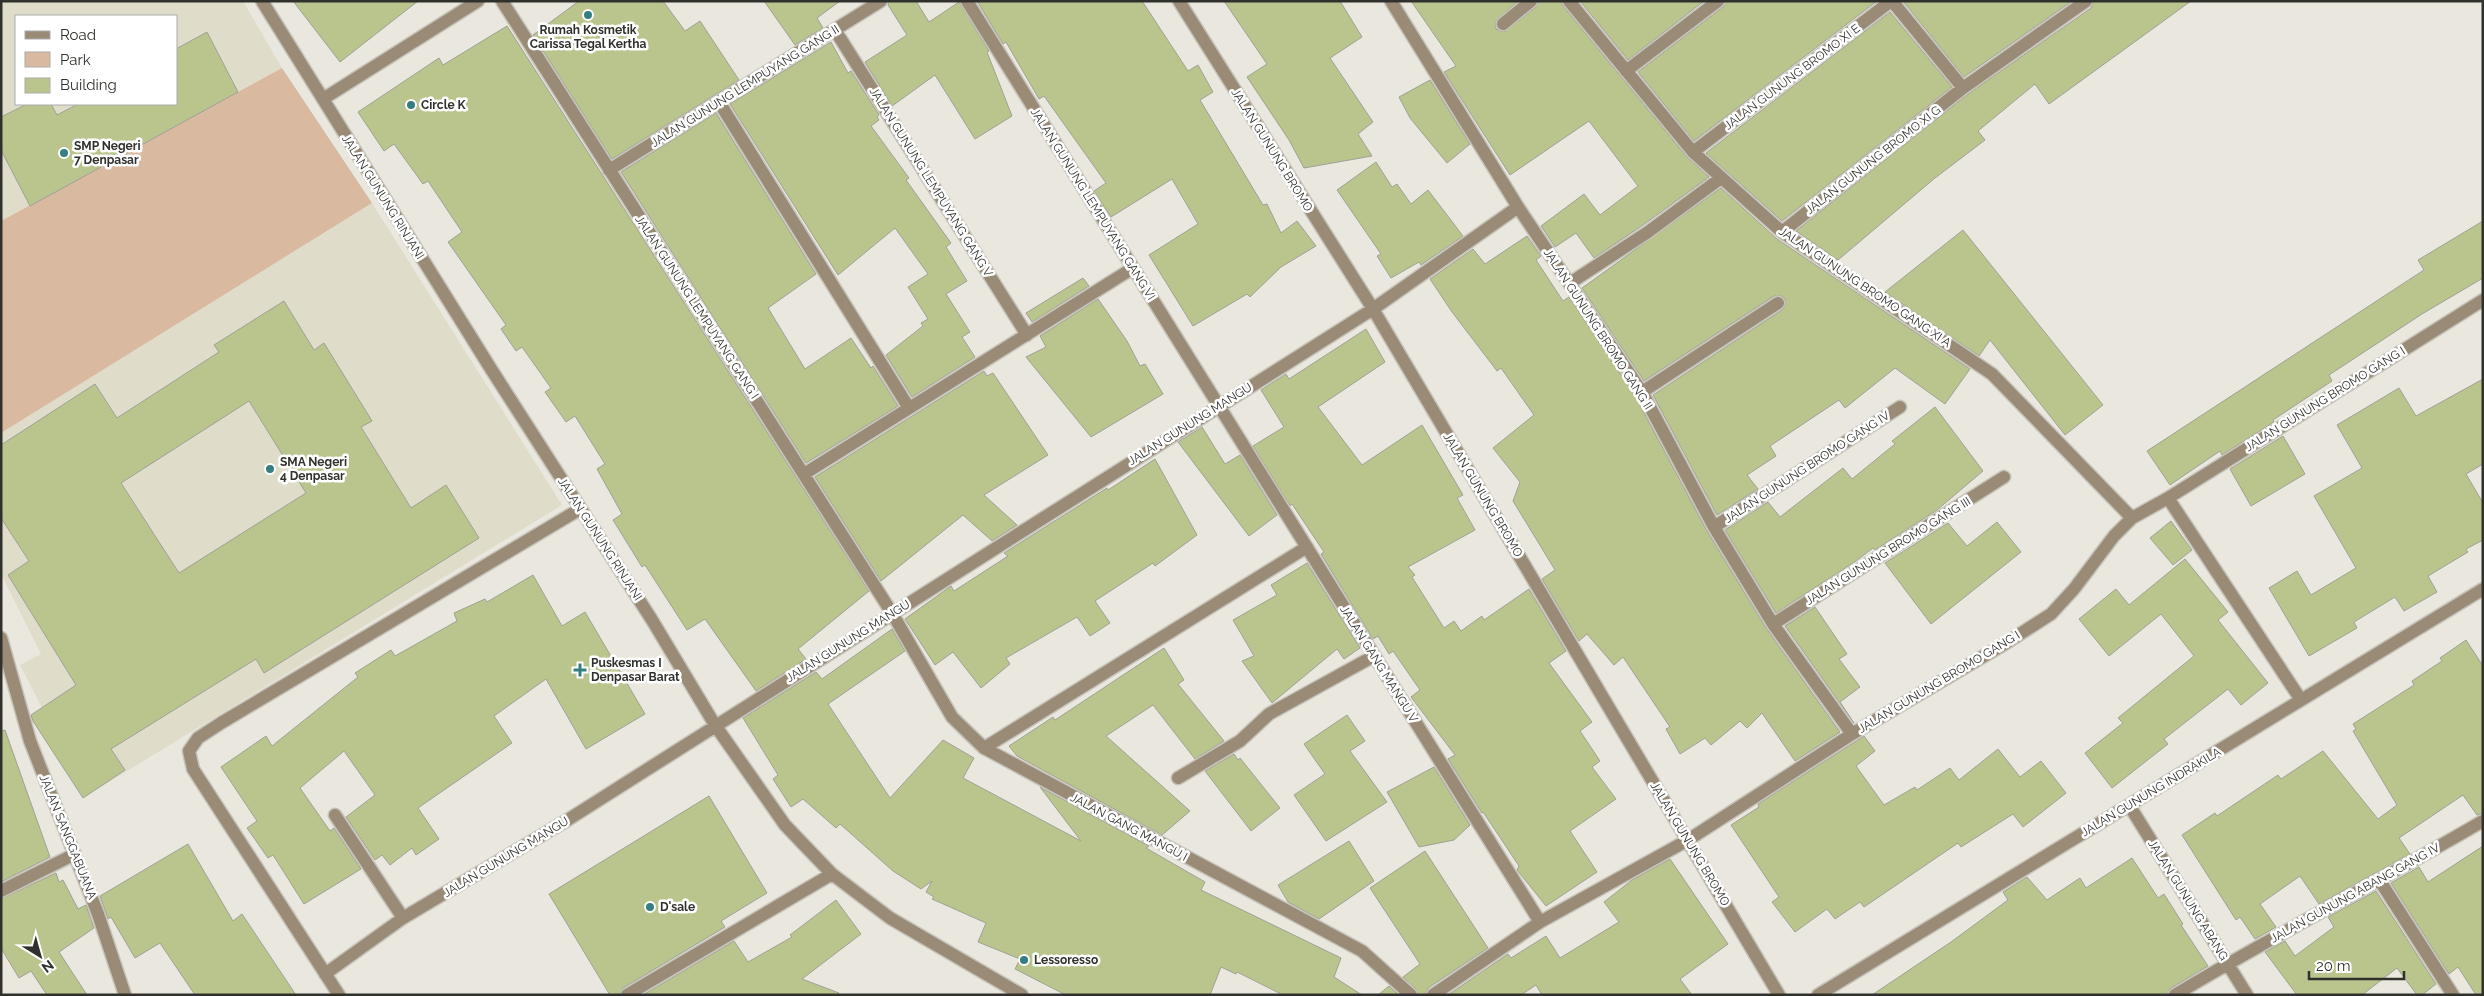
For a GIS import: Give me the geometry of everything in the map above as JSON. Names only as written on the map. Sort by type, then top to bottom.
[{"type":"street","name":"JALAN GUNUNG RINJANI","points":[[262,1],[580,509],[652,620],[715,725],[785,825],[832,874],[890,918],[1022,995]]},
{"type":"street","points":[[322,99],[478,1]]},
{"type":"street","name":"JALAN GUNUNG LEMPUYANG GANG I","points":[[502,1],[892,613]]},
{"type":"street","name":"JALAN GUNUNG LEMPUYANG GANG II","points":[[609,170],[881,1]]},
{"type":"street","name":"JALAN GUNUNG LEMPUYANG GANG VI","points":[[967,1],[1218,406]]},
{"type":"street","name":"JALAN GUNUNG BROMO","points":[[1179,1],[1373,309],[1779,995]]},
{"type":"street","name":"JALAN GUNUNG BROMO GANG II","points":[[1391,1],[1518,207],[1642,392],[1714,527],[1773,624],[1852,734]]},
{"type":"street","points":[[1503,24],[1531,1]]},
{"type":"street","name":"JALAN GUNUNG BROMO GANG XI A","points":[[1569,1],[1693,152],[1721,178],[1782,232],[1992,374],[2132,518]]},
{"type":"street","points":[[1626,71],[1718,1]]},
{"type":"street","points":[[1891,1],[1963,88]]},
{"type":"street","name":"JALAN GUNUNG BROMO XI E","points":[[1693,152],[1891,1]]},
{"type":"street","name":"JALAN GUNUNG BROMO XI G","points":[[1782,232],[1963,88],[2086,1]]},
{"type":"street","name":"JALAN GUNUNG LEMPUYANG GANG V","points":[[835,30],[1027,335]]},
{"type":"street","points":[[719,102],[909,408]]},
{"type":"street","points":[[1570,283],[1626,247],[1721,178]]},
{"type":"street","name":"JALAN GUNUNG MANGU","points":[[325,974],[403,918],[569,819],[1373,309],[1518,207]]},
{"type":"street","points":[[804,474],[1133,268]]},
{"type":"street","name":"JALAN GUNUNG BROMO GANG I","points":[[1434,995],[1540,922],[1688,840],[1852,734],[2006,643],[2051,614],[2074,589],[2114,536],[2132,518],[2168,498],[2483,300]]},
{"type":"street","points":[[1642,392],[1778,303]]},
{"type":"street","name":"JALAN GANG MANGU V","points":[[1218,406],[1540,922]]},
{"type":"street","name":"JALAN GUNUNG BROMO GANG IV","points":[[1714,527],[1900,407]]},
{"type":"street","name":"JALAN GUNUNG BROMO GANG III","points":[[1773,624],[2004,477]]},
{"type":"street","points":[[2168,498],[2301,700]]},
{"type":"street","points":[[339,995],[194,769],[189,751],[198,738],[222,723],[580,509]]},
{"type":"street","points":[[984,748],[1307,547]]},
{"type":"street","name":"JALAN GUNUNG INDRAKILA","points":[[1818,995],[2483,589]]},
{"type":"street","name":"JALAN GANG MANGU I","points":[[892,613],[952,717],[984,748],[1362,951],[1411,995]]},
{"type":"street","name":"JALAN SANGGABUANA","points":[[1,638],[14,678],[19,709],[30,741],[98,914],[125,995]]},
{"type":"street","points":[[1178,778],[1240,741],[1269,714],[1374,656]]},
{"type":"street","name":"JALAN GUNUNG ABANG","points":[[2129,805],[2247,995]]},
{"type":"street","points":[[335,815],[403,918]]},
{"type":"street","name":"JALAN GUNUNG ABANG GANG IV","points":[[2175,995],[2227,964],[2380,882],[2483,821]]},
{"type":"street","points":[[1,891],[75,854]]},
{"type":"street","points":[[627,995],[832,874]]},
{"type":"street","points":[[2380,882],[2453,995]]},
{"type":"shaded area","name":"SMP Negeri 7 Denpasar","points":[[1,1],[243,1],[282,68],[1,221]]},
{"type":"shaded area","name":"SMA Negeri 4 Denpasar","points":[[372,203],[562,505],[83,798],[29,716],[42,708],[20,665],[41,654],[1,574],[1,433]]},
{"type":"green space","points":[[282,68],[372,203],[1,433],[1,221]]},
{"type":"building","points":[[293,1],[418,1],[340,62]]},
{"type":"building","points":[[579,1],[663,1],[685,31],[700,21],[739,80],[612,159],[533,35]]},
{"type":"building","points":[[764,1],[840,1],[817,18],[823,28],[795,45]]},
{"type":"building","points":[[889,1],[916,1],[929,22],[959,2],[989,51],[987,52],[1012,116],[975,139],[935,75],[892,106],[865,62],[907,35],[888,5]]},
{"type":"building","points":[[977,1],[1142,1],[1188,71],[1198,65],[1213,92],[1200,100],[1263,205],[1267,204],[1281,233],[1297,221],[1316,246],[1281,267],[1250,297],[1247,294],[1193,326],[1149,255],[1198,224],[1172,179],[1111,217],[1094,191],[1106,183],[1044,96],[1039,99],[1006,42],[1003,44]]},
{"type":"building","points":[[1224,1],[1340,1],[1362,37],[1330,58],[1373,122],[1358,134],[1372,156],[1304,168],[1289,140],[1247,77],[1267,64]]},
{"type":"building","points":[[1411,1],[1518,1],[1496,21],[1496,29],[1504,32],[1536,7],[1539,1],[1561,1],[1563,6],[1687,157],[1709,177],[1594,258],[1576,233],[1555,247],[1541,226],[1584,194],[1600,215],[1638,186],[1589,121],[1510,175],[1444,72],[1456,66]]},
{"type":"building","points":[[1580,1],[1704,1],[1628,60]]},
{"type":"building","points":[[1726,1],[1877,1],[1694,141],[1638,72],[1723,7]]},
{"type":"building","points":[[1903,1],[2072,1],[1964,77]]},
{"type":"building","points":[[2094,1],[2191,1],[2049,104],[2035,84],[1978,131],[1985,140],[1935,178],[1838,260],[1796,231],[1968,94],[2091,8]]},
{"type":"building","points":[[1890,12],[1952,87],[1782,221],[1706,153]]},
{"type":"building","points":[[507,26],[869,591],[798,649],[806,659],[756,691],[705,619],[687,630],[645,565],[642,567],[613,520],[622,514],[597,469],[605,464],[575,416],[566,422],[545,392],[551,388],[522,347],[516,351],[501,329],[506,325],[448,242],[462,232],[428,181],[423,184],[394,144],[384,151],[358,112],[439,58],[443,65]]},
{"type":"building","points":[[207,32],[238,92],[30,206],[1,150],[1,117],[25,105],[52,105],[57,115],[76,105],[178,105],[178,48]]},
{"type":"building","points":[[831,42],[848,73],[851,71],[879,115],[877,117],[879,120],[871,126],[909,178],[906,180],[951,243],[946,247],[967,281],[946,294],[970,332],[962,337],[975,357],[912,397],[886,355],[923,326],[921,323],[928,319],[908,287],[928,274],[895,228],[838,275],[730,104]]},
{"type":"building","points":[[1430,80],[1470,144],[1447,163],[1410,118],[1399,97]]},
{"type":"building","points":[[716,113],[816,274],[768,308],[805,369],[851,338],[871,368],[873,366],[898,406],[806,463],[621,172]]},
{"type":"building","points":[[1376,162],[1392,187],[1397,184],[1411,204],[1428,190],[1463,236],[1421,265],[1419,262],[1391,278],[1377,256],[1381,254],[1337,190]]},
{"type":"building","points":[[1721,188],[1777,239],[1970,369],[1945,404],[1895,368],[1845,408],[1839,400],[1770,446],[1776,456],[1747,475],[1758,489],[1717,515],[1653,395],[1782,310],[1785,306],[1785,299],[1781,296],[1774,296],[1644,381],[1582,288]]},
{"type":"building","points":[[2483,221],[2483,278],[2422,314],[2329,375],[2332,381],[2273,420],[2274,422],[2222,455],[2220,451],[2170,485],[2147,451],[2424,270],[2418,260]]},
{"type":"building","points":[[1963,230],[2103,405],[2065,435],[1990,340],[1979,356],[1885,292]]},
{"type":"building","points":[[1527,236],[1541,256],[1536,260],[1563,301],[1569,297],[1635,396],[1707,531],[1766,628],[1840,732],[1795,761],[1762,713],[1747,728],[1740,721],[1711,745],[1705,738],[1680,754],[1666,729],[1670,727],[1623,657],[1614,665],[1587,634],[1579,641],[1542,579],[1555,570],[1513,501],[1520,482],[1493,448],[1534,415],[1501,368],[1497,371],[1452,312],[1430,279],[1473,249],[1485,264]]},
{"type":"building","points":[[1083,278],[1089,286],[1032,322],[1026,313]]},
{"type":"building","points":[[1098,299],[1127,341],[1140,366],[1145,364],[1163,394],[1091,437],[1026,357],[1046,347],[1040,336]]},
{"type":"building","points":[[284,301],[314,350],[324,343],[372,421],[361,427],[411,508],[446,485],[479,538],[264,673],[256,659],[111,749],[125,770],[83,798],[31,715],[76,685],[8,575],[29,561],[1,518],[1,445],[95,384],[117,418],[219,352],[214,345]],"holes":[[[249,401],[306,493],[179,573],[121,483]]]},
{"type":"building","points":[[1366,329],[1385,362],[1318,407],[1362,465],[1422,425],[1463,495],[1457,498],[1475,530],[1408,567],[1415,575],[1412,577],[1444,628],[1454,621],[1461,631],[1482,616],[1484,620],[1529,589],[1566,651],[1549,663],[1592,722],[1580,731],[1600,761],[1592,767],[1616,799],[1570,831],[1597,872],[1546,906],[1517,870],[1519,866],[1482,813],[1448,759],[1455,755],[1411,697],[1420,690],[1393,651],[1389,654],[1378,636],[1373,639],[1321,554],[1324,552],[1292,504],[1290,506],[1253,446],[1284,427],[1261,390],[1286,374],[1289,379]]},
{"type":"building","points":[[984,371],[987,376],[993,373],[1048,455],[984,495],[1017,525],[992,541],[963,515],[881,581],[815,477]]},
{"type":"building","points":[[2483,379],[2483,464],[2466,474],[2483,503],[2483,540],[2466,549],[2468,552],[2428,576],[2437,592],[2404,611],[2395,597],[2354,622],[2357,628],[2309,656],[2269,588],[2297,571],[2311,595],[2356,568],[2314,496],[2362,468],[2337,425],[2399,388],[2416,416]]},
{"type":"building","points":[[1935,407],[1983,471],[1937,510],[1875,550],[1873,548],[1776,613],[1725,530],[1768,502],[1780,517],[1843,468],[1852,479],[1895,444],[1892,441]]},
{"type":"building","points":[[1202,427],[1225,464],[1240,455],[1277,515],[1249,536],[1178,442]]},
{"type":"building","points":[[2283,436],[2305,474],[2251,506],[2230,469]]},
{"type":"building","points":[[1155,459],[1197,535],[1155,566],[1153,563],[1095,601],[1110,623],[1090,636],[1077,617],[1006,658],[1010,664],[981,688],[953,652],[935,665],[905,619],[951,586],[954,591],[1008,556],[1004,553]]},
{"type":"building","points":[[2171,521],[2192,550],[2173,565],[2150,538]]},
{"type":"building","points":[[1997,522],[2021,552],[1931,624],[1885,563],[1948,523],[1967,546]]},
{"type":"building","points":[[2185,559],[2228,612],[2218,620],[2268,683],[2241,705],[2228,689],[2164,739],[2168,744],[2112,788],[2085,753],[2123,723],[2118,718],[2194,656],[2161,614],[2109,656],[2079,619],[2116,589],[2129,605]]},
{"type":"building","points":[[1307,563],[1360,648],[1344,659],[1337,649],[1272,703],[1242,661],[1254,656],[1233,620],[1277,595],[1271,585]]},
{"type":"building","points":[[533,575],[562,626],[585,612],[645,714],[586,749],[546,679],[494,716],[512,743],[418,808],[439,839],[416,855],[412,848],[390,865],[382,855],[375,860],[346,817],[375,795],[344,751],[300,788],[330,831],[334,828],[361,869],[304,904],[273,855],[268,858],[247,828],[257,821],[221,767],[266,736],[272,746],[358,677],[355,673],[391,650],[395,656],[457,621],[454,613],[485,599],[487,602]]},
{"type":"building","points":[[1815,607],[1847,654],[1839,659],[1860,687],[1840,702],[1854,723],[1785,626]]},
{"type":"building","points":[[892,629],[905,651],[828,704],[890,798],[943,740],[974,758],[963,778],[1081,841],[1040,787],[1149,846],[1146,848],[1205,882],[1201,890],[1341,958],[1334,977],[1362,995],[1283,995],[1237,972],[1236,974],[1221,967],[1210,995],[1066,995],[1015,969],[1020,959],[978,942],[986,923],[932,899],[934,897],[926,892],[932,881],[921,889],[893,871],[840,824],[836,828],[803,799],[791,807],[773,779],[778,775],[743,718],[816,672],[822,679]]},
{"type":"building","points":[[2466,640],[2483,666],[2483,813],[2477,815],[2463,795],[2399,838],[2410,854],[2319,904],[2300,876],[2260,904],[2276,927],[2255,939],[2240,917],[2236,920],[2182,835],[2215,813],[2217,816],[2278,775],[2281,779],[2323,751],[2378,819],[2397,805],[2353,731],[2356,729],[2353,724],[2414,685],[2412,681],[2442,661],[2440,658]]},
{"type":"building","points":[[1164,648],[1184,680],[1178,684],[1224,741],[1195,759],[1153,705],[1106,736],[1190,811],[1162,835],[1017,756],[1009,746],[1053,717],[1055,720]]},
{"type":"building","points":[[1347,715],[1365,741],[1350,751],[1387,802],[1326,841],[1294,795],[1325,774],[1304,744]]},
{"type":"building","points":[[5,730],[50,857],[1,882],[1,731]]},
{"type":"building","points":[[1864,736],[1875,751],[1856,766],[1884,805],[1915,787],[1917,790],[1950,768],[1959,780],[1998,749],[2020,777],[2041,761],[2066,793],[2023,827],[2013,814],[1961,847],[1958,843],[1864,907],[1860,902],[1835,919],[1827,909],[1795,932],[1772,902],[1779,897],[1731,825],[1759,807],[1758,804]]},
{"type":"building","points":[[1234,754],[1238,760],[1240,758],[1280,808],[1251,831],[1205,771]]},
{"type":"building","points":[[1434,767],[1470,825],[1454,840],[1419,847],[1387,792]]},
{"type":"building","name":"D'sale","points":[[709,796],[767,893],[721,921],[725,927],[623,988],[619,995],[610,995],[549,894]]},
{"type":"building","points":[[1349,841],[1374,881],[1319,919],[1288,902],[1278,885]]},
{"type":"building","points":[[188,844],[233,921],[242,914],[296,995],[195,995],[160,943],[135,958],[111,917],[108,919],[100,896]]},
{"type":"building","points":[[2483,846],[2483,995],[2476,995],[2458,967],[2449,974],[2391,883],[2419,867],[2428,882]]},
{"type":"building","points":[[1425,851],[1488,948],[1428,988],[1425,995],[1419,995],[1416,989],[1403,977],[1420,964],[1370,888]]},
{"type":"building","points":[[2132,858],[2158,898],[2164,894],[2183,924],[2181,925],[2208,966],[2171,988],[2165,995],[1872,995],[1951,942],[2008,900],[2003,892],[2027,877],[2047,900],[2080,878],[2086,888]]},
{"type":"building","points":[[1670,859],[1728,944],[1680,979],[1692,995],[1542,995],[1536,985],[1521,995],[1448,995],[1508,954],[1511,958],[1546,936],[1560,958],[1619,922],[1604,902],[1632,880]]},
{"type":"building","points":[[56,873],[59,882],[63,880],[78,909],[86,905],[94,928],[59,952],[87,995],[47,995],[31,971],[19,978],[1,948],[1,899]]},
{"type":"building","points":[[2376,891],[2436,984],[2422,995],[2417,995],[2397,968],[2362,995],[2297,995],[2265,952],[2285,941],[2295,956],[2334,927],[2328,917]]},
{"type":"building","points":[[836,900],[861,934],[802,979],[839,993],[839,995],[643,995],[734,941],[748,962],[792,937],[790,935]]},
{"type":"building","points":[[1389,986],[1399,995],[1378,995]]},
{"type":"place","name":"Rumah Kosmetik Carissa Tegal Kertha","points":[[588,15]]},
{"type":"place","name":"Circle K","points":[[411,105]]},
{"type":"place","name":"SMP Negeri 7 Denpasar","points":[[64,153]]},
{"type":"place","name":"SMA Negeri 4 Denpasar","points":[[270,469]]},
{"type":"place","name":"Puskesmas I Denpasar Barat","points":[[580,670]]},
{"type":"place","name":"D'sale","points":[[650,907]]},
{"type":"place","name":"Lessoresso","points":[[1024,960]]}]
